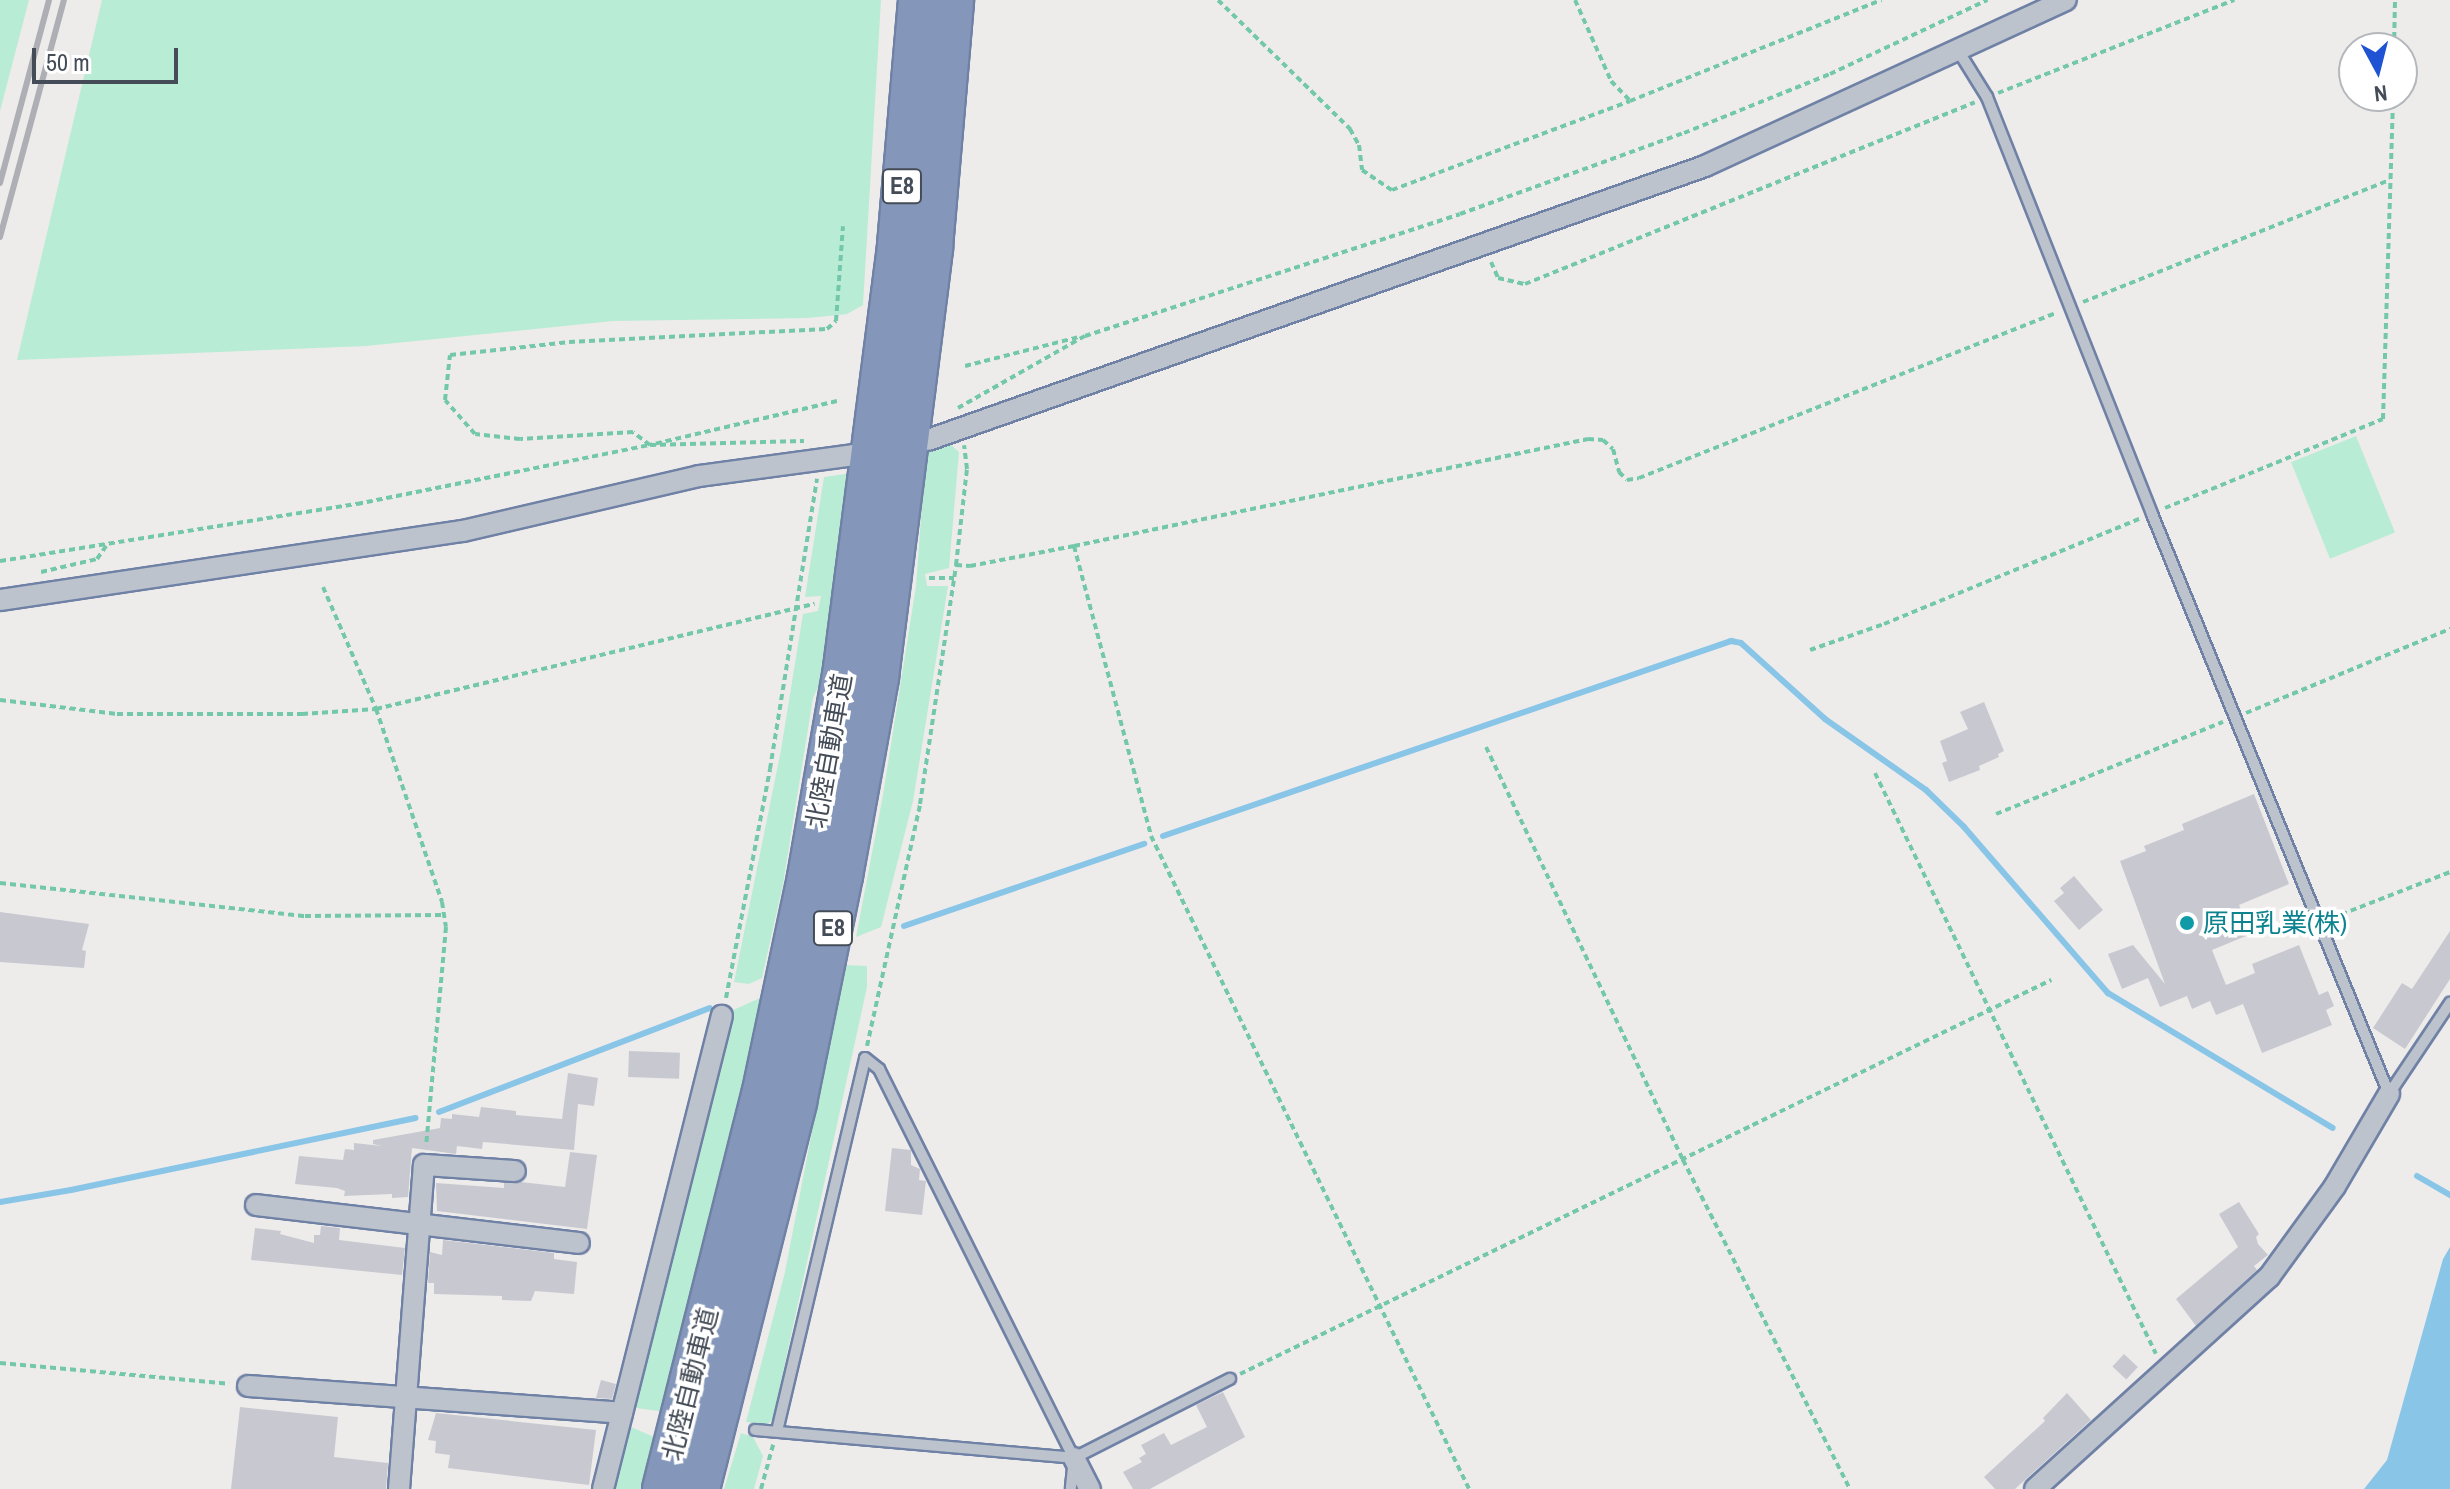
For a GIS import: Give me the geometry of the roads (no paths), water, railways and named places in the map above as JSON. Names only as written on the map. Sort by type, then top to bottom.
[{"type":"highway","name":"北陸自動車道","points":[[662,1489],[762,1091],[807,877],[843,668],[897,245],[918,0]]},
{"type":"highway","name":"北陸自動車道","points":[[700,1489],[797,1102],[879,677],[919,359],[954,0]]},
{"type":"street","points":[[942,434],[1705,166],[1959,52],[2066,0]]},
{"type":"street","points":[[0,600],[463,531],[699,476],[854,455]]},
{"type":"street","points":[[603,1489],[722,1016]]},
{"type":"street","points":[[2035,1489],[2269,1277],[2335,1186],[2389,1094]]},
{"type":"street","points":[[399,1489],[424,1165],[515,1171]]},
{"type":"street","points":[[256,1205],[579,1243]]},
{"type":"street","points":[[248,1386],[622,1413]]},
{"type":"street","points":[[1074,1458],[1090,1489]]},
{"type":"lane","points":[[1959,52],[1987,97],[2152,514],[2389,1094]]},
{"type":"lane","points":[[2389,1094],[2450,1003]]},
{"type":"lane","points":[[777,1431],[865,1058],[879,1069],[1074,1458],[1071,1489]]},
{"type":"lane","points":[[755,1430],[1074,1458],[1230,1379]]},
{"type":"water","points":[[2450,1247],[2450,1489],[2364,1489],[2387,1460],[2443,1259]]},
{"type":"waterway","points":[[1163,836],[1731,641],[1741,643],[1825,719],[1926,790],[1964,827],[2108,993],[2333,1128]]},
{"type":"waterway","points":[[904,926],[1144,844]]},
{"type":"waterway","points":[[439,1112],[710,1008]]},
{"type":"waterway","points":[[0,1202],[416,1118]]},
{"type":"waterway","points":[[2417,1176],[2450,1195]]},
{"type":"railway","points":[[0,183],[49,0]]},
{"type":"railway","points":[[0,237],[64,0]]},
{"type":"place","name":"原田乳業(株)","points":[[2187,923]]}]
